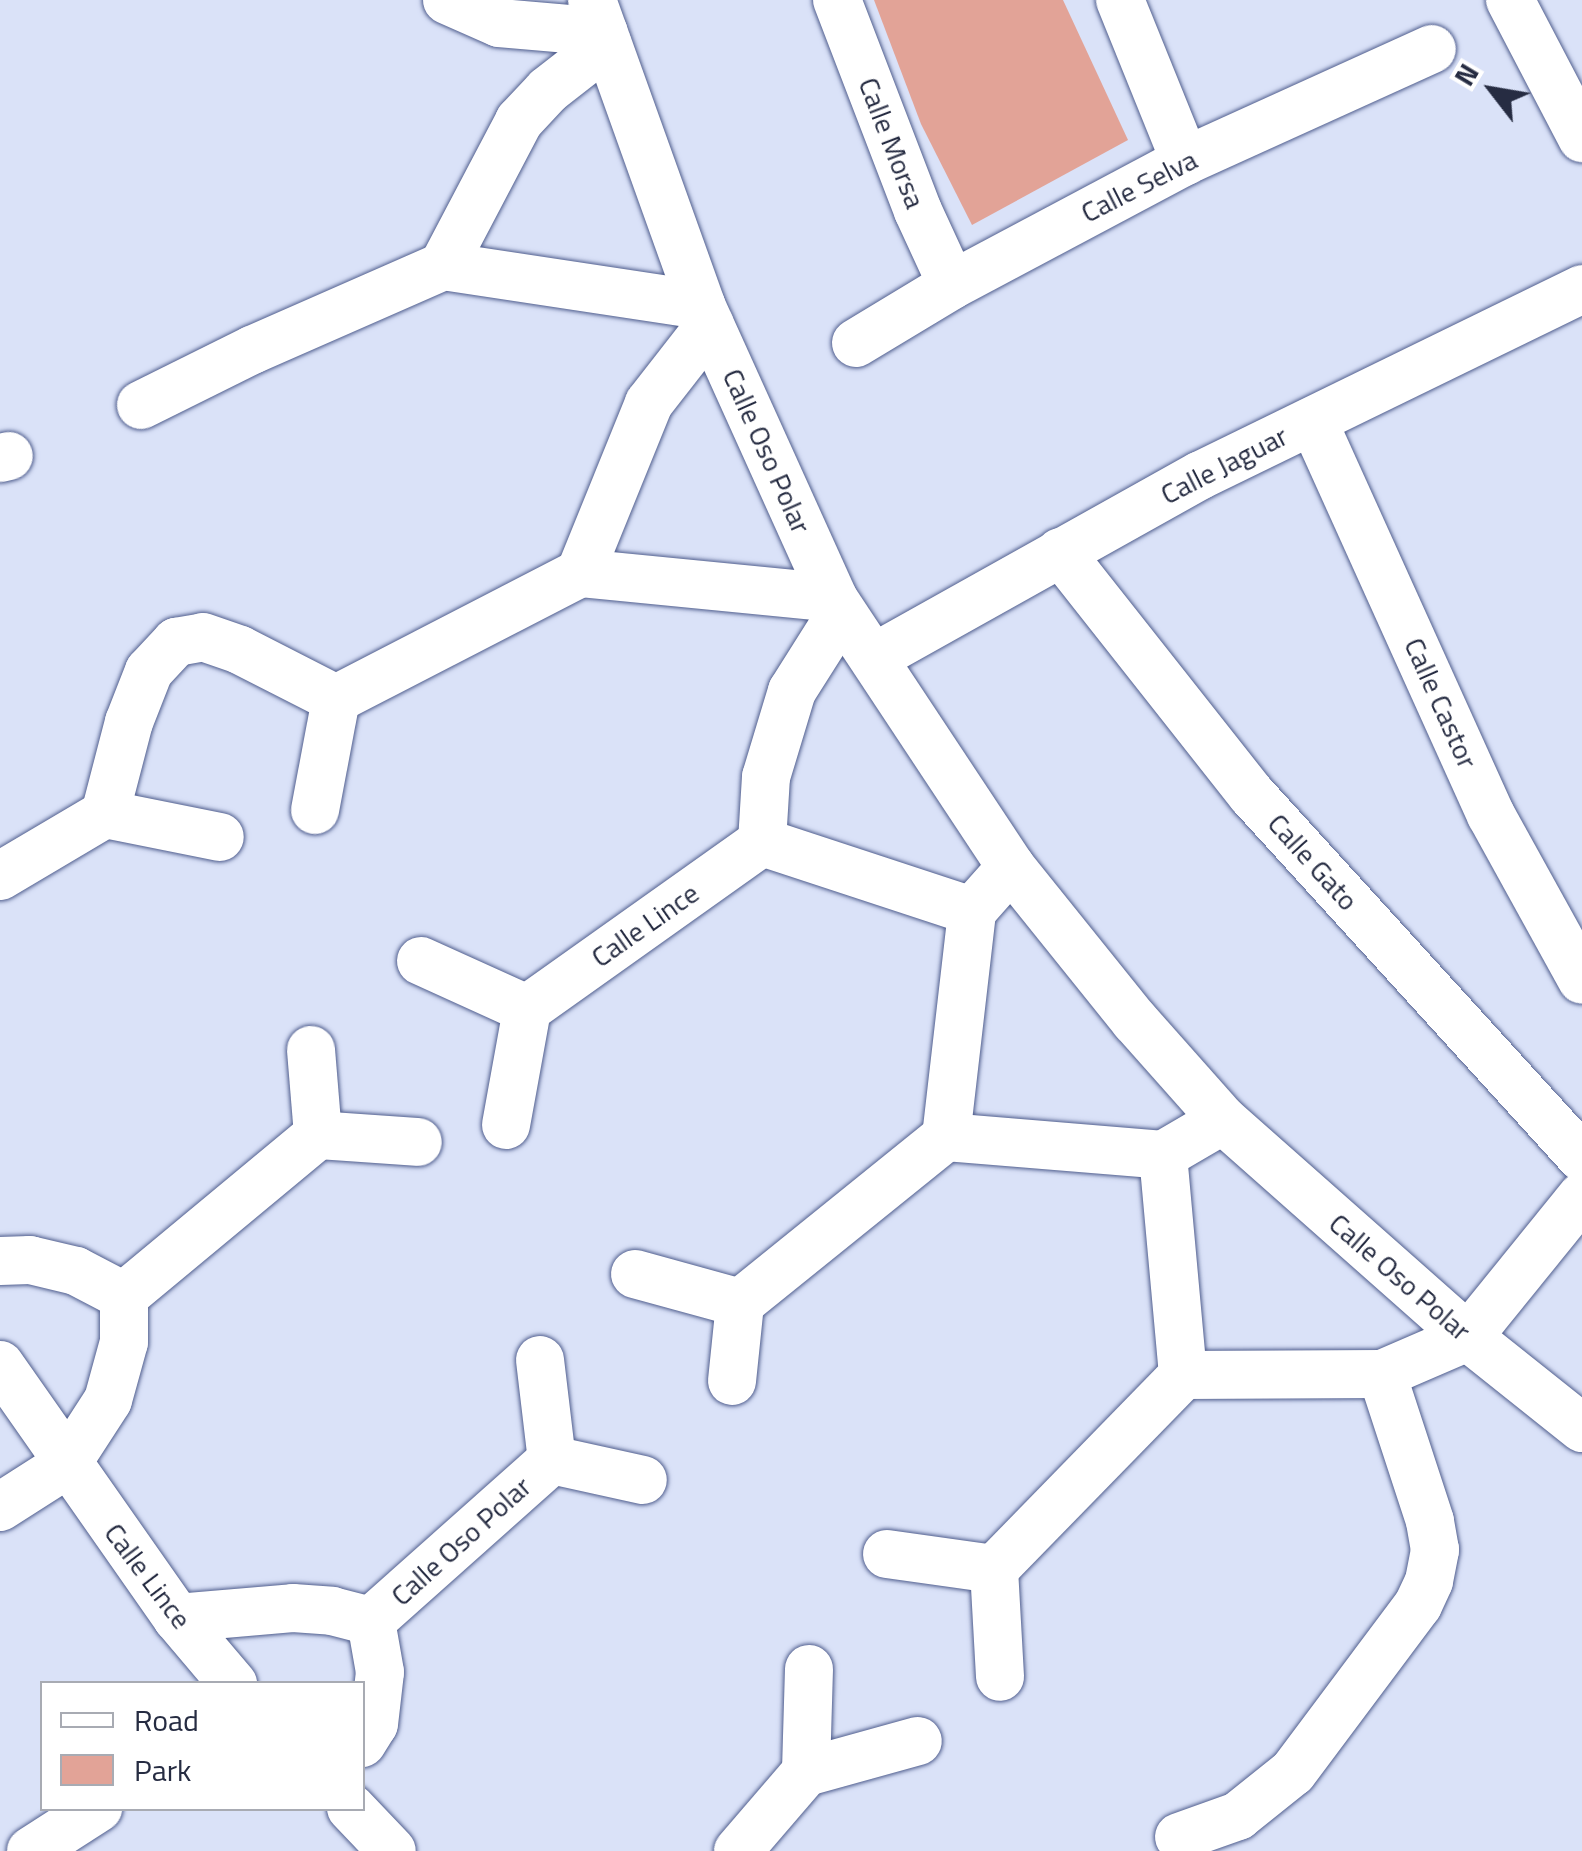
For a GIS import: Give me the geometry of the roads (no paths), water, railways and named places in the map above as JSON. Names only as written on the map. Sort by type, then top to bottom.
[{"type":"street","points":[[447,0],[499,23],[601,25]]},
{"type":"street","name":"Calle Morsa","points":[[837,0],[918,210],[952,285]]},
{"type":"street","points":[[1120,0],[1185,162]]},
{"type":"street","points":[[1510,0],[1582,138]]},
{"type":"street","points":[[443,266],[519,121],[601,25]]},
{"type":"street","name":"Calle Oso Polar","points":[[601,25],[706,315],[838,605],[1011,867],[1135,1021],[1223,1120],[1468,1338],[1582,1428]]},
{"type":"street","name":"Calle Selva","points":[[856,343],[952,285],[1185,162],[1432,48]]},
{"type":"street","points":[[141,406],[252,350],[443,266],[706,315],[648,403],[580,573]]},
{"type":"street","name":"Calle Jaguar","points":[[875,657],[1201,475],[1582,289]]},
{"type":"street","name":"Calle Castor","points":[[1313,420],[1491,815],[1582,980]]},
{"type":"street","name":"Calle Gato","points":[[1060,552],[1252,795],[1582,1158]]},
{"type":"street","points":[[336,698],[580,573],[838,605],[792,690],[766,777],[762,842],[972,910]]},
{"type":"street","points":[[105,814],[129,722],[149,671],[176,642],[203,637],[240,650],[336,698]]},
{"type":"street","points":[[315,810],[336,698]]},
{"type":"street","points":[[0,876],[105,814],[220,837]]},
{"type":"street","name":"Calle Lince","points":[[527,1009],[762,842]]},
{"type":"street","points":[[946,1138],[972,910],[1011,867]]},
{"type":"street","points":[[421,961],[527,1009],[506,1125]]},
{"type":"street","points":[[311,1050],[318,1134]]},
{"type":"street","points":[[732,1381],[740,1303],[946,1138],[1163,1155],[1223,1120]]},
{"type":"street","points":[[124,1296],[318,1134],[418,1142]]},
{"type":"street","points":[[1163,1155],[1184,1375]]},
{"type":"street","points":[[1000,1677],[994,1569],[1184,1375],[1382,1374],[1468,1338],[1582,1196]]},
{"type":"street","points":[[0,1261],[30,1260],[76,1270],[124,1296]]},
{"type":"street","points":[[635,1274],[740,1303]]},
{"type":"street","points":[[0,1507],[66,1465],[108,1400],[124,1342],[124,1296]]},
{"type":"street","name":"Calle Oso Polar","points":[[540,1360],[552,1460]]},
{"type":"street","name":"Calle Lince","points":[[0,1365],[66,1465],[177,1618],[230,1681]]},
{"type":"street","points":[[1179,1837],[1238,1816],[1293,1772],[1418,1606],[1430,1581],[1435,1550],[1430,1521],[1382,1374]]},
{"type":"street","name":"Calle Oso Polar","points":[[552,1460],[644,1480]]},
{"type":"street","name":"Calle Oso Polar","points":[[370,1621],[552,1460]]},
{"type":"street","points":[[888,1554],[994,1569]]},
{"type":"street","name":"Calle Oso Polar","points":[[177,1618],[292,1608],[332,1611],[370,1621]]},
{"type":"street","name":"Calle Oso Polar","points":[[365,1738],[374,1724],[380,1672],[370,1621]]},
{"type":"street","points":[[806,1772],[809,1669]]},
{"type":"street","points":[[738,1851],[806,1772],[918,1742]]},
{"type":"street","points":[[31,1851],[93,1811]]},
{"type":"street","points":[[353,1811],[392,1851]]}]
